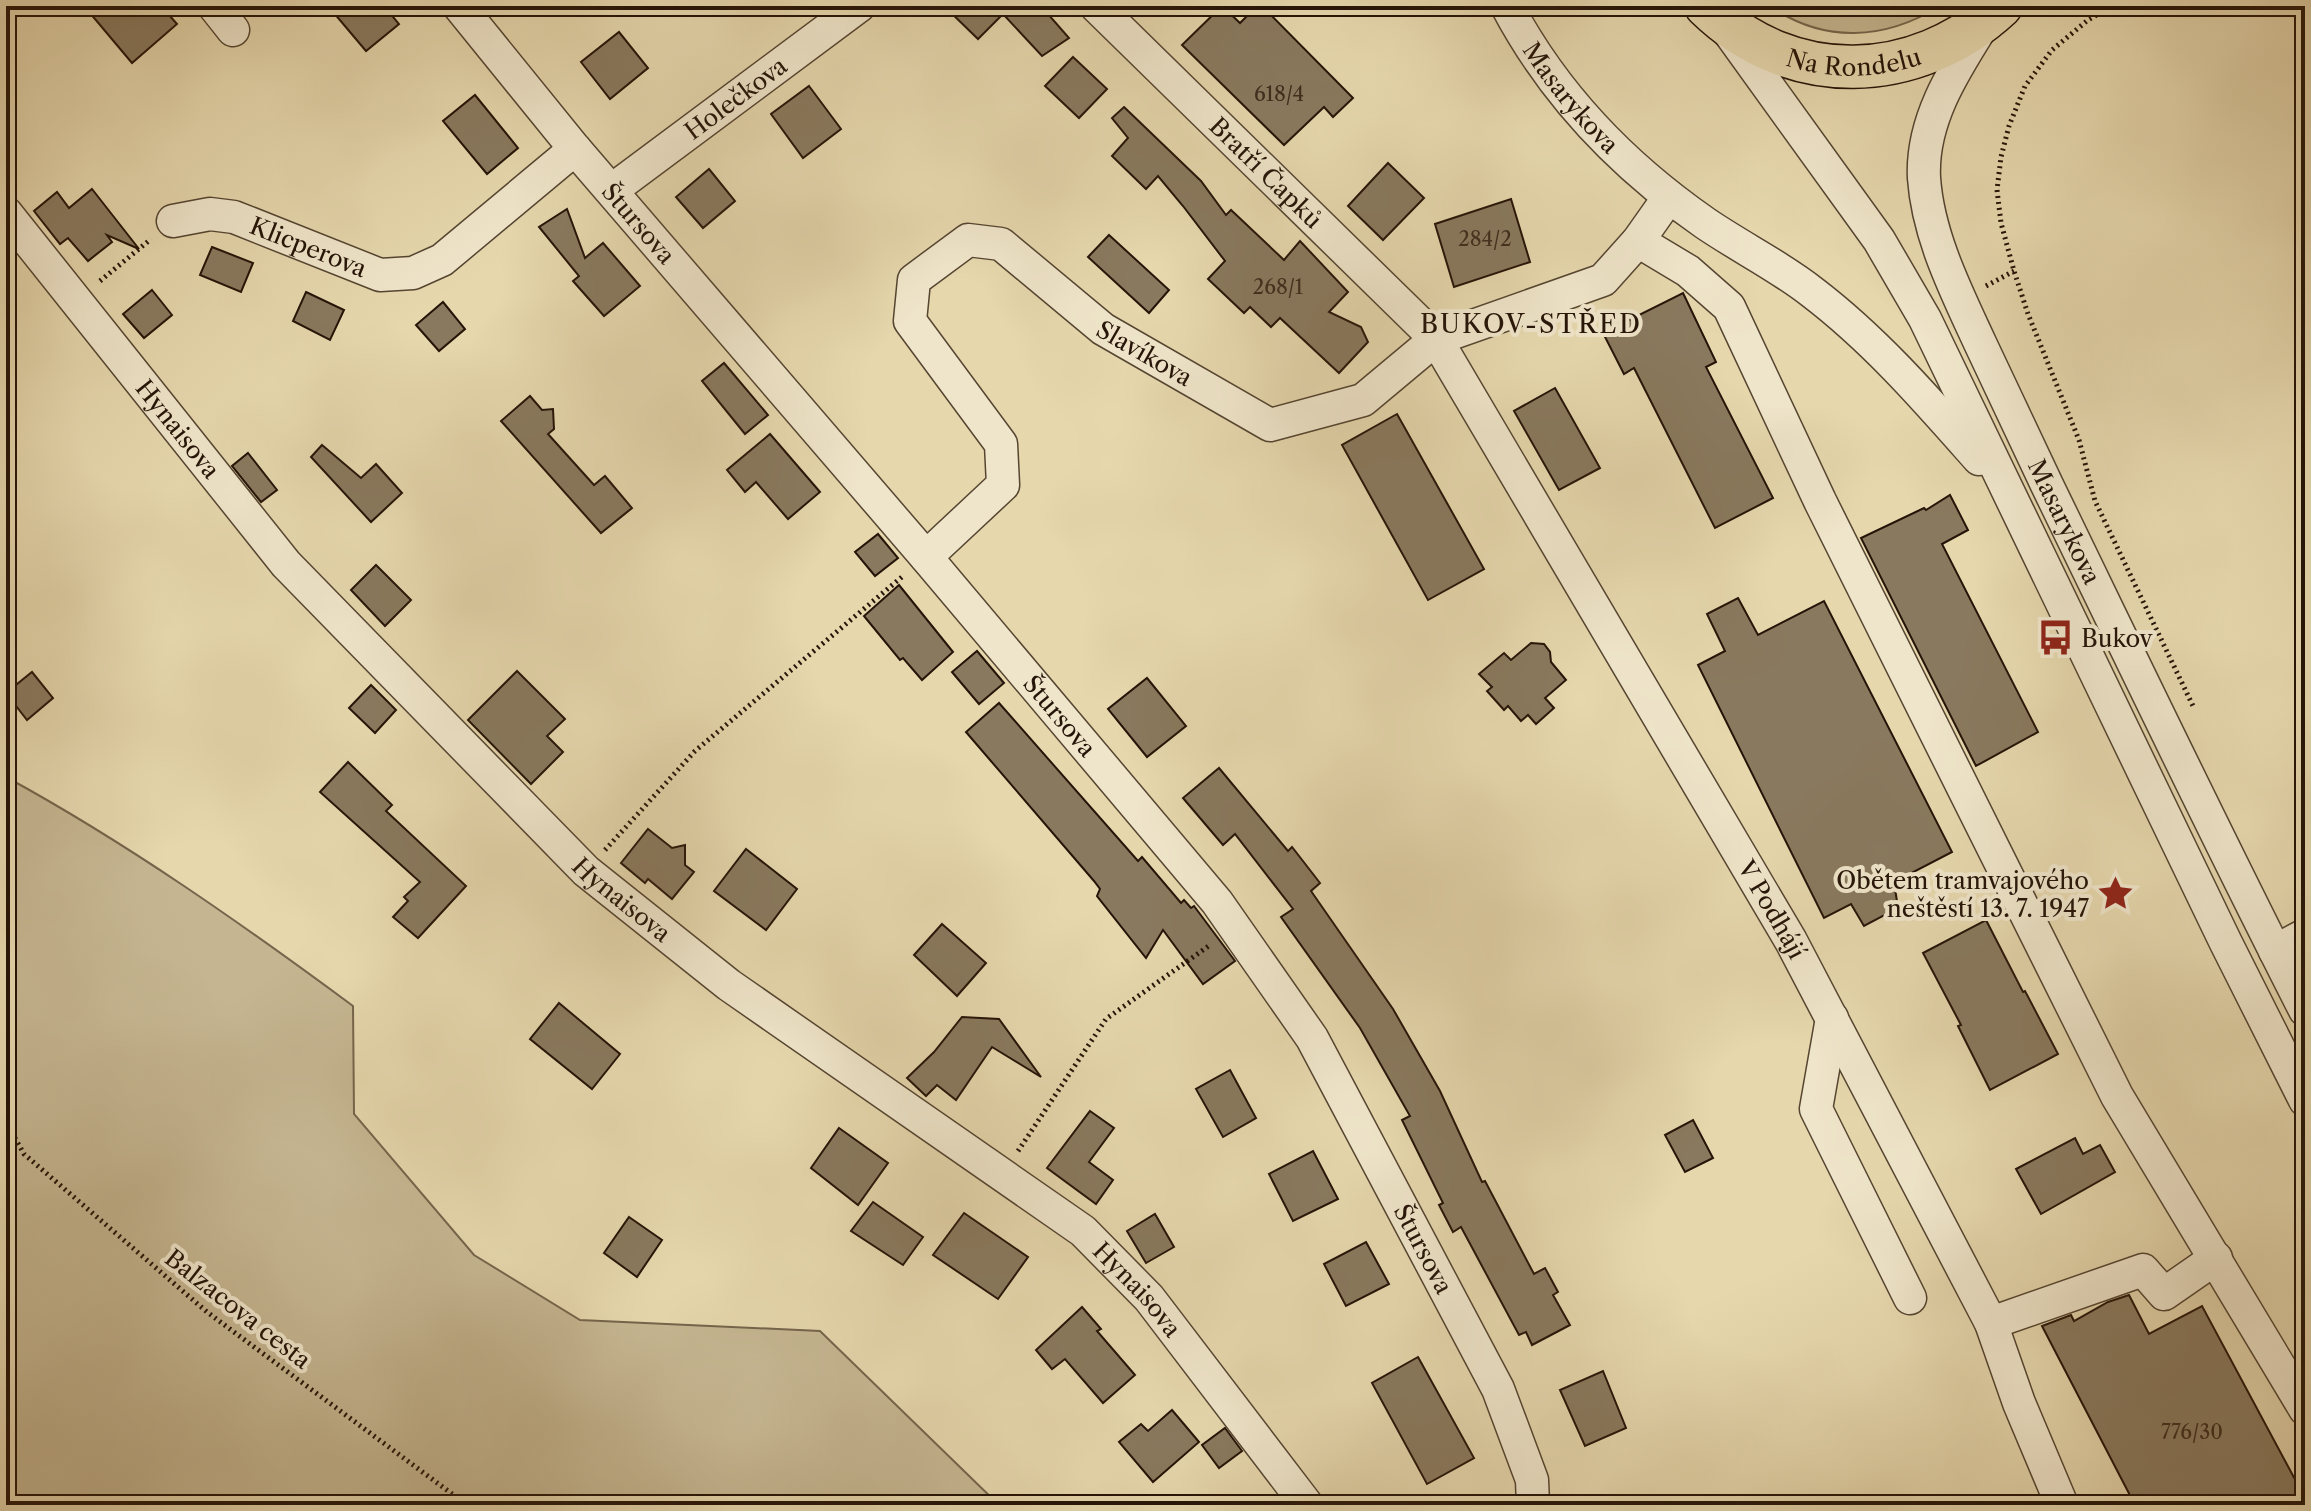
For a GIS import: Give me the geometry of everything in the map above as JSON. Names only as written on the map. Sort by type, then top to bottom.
[{"type":"main road","name":"Na Rondelu","points":[[1713,12],[1746,38],[1782,55],[1819,65],[1856,68],[1886,66],[1918,58],[1948,45],[1994,13]]},
{"type":"street","name":"Štursova","points":[[459,6],[575,149],[1217,902],[1312,1038],[1498,1389],[1532,1480],[1533,1505]]},
{"type":"street","name":"Holečkova","points":[[612,190],[859,6]]},
{"type":"street","name":"Bratří Čapků","points":[[1096,6],[1436,339]]},
{"type":"street","name":"Masarykova","points":[[1507,6],[1544,69],[1577,110],[1621,156],[1669,197],[1779,268],[1848,321],[1936,409],[2008,491]]},
{"type":"street","name":"Masarykova","points":[[1713,12],[1879,240],[1925,319],[2305,1100]]},
{"type":"street","name":"Masarykova","points":[[1994,13],[1946,88],[1928,137],[1924,176],[1929,215],[1960,300],[2027,444],[2185,773],[2305,1010]]},
{"type":"street","name":"Klicperova","points":[[173,221],[210,214],[234,217],[380,275],[413,273],[442,260],[575,149]]},
{"type":"street","name":"Slavíkova","points":[[926,557],[1003,485],[1001,444],[910,321],[914,280],[968,240],[1001,244],[1103,329],[1270,425],[1363,400],[1436,339],[1603,280],[1638,241],[1669,197]]},
{"type":"street","name":"Hynaisova","points":[[6,213],[286,564],[586,871],[729,985],[1083,1231],[1149,1298],[1307,1505]]},
{"type":"street","points":[[1638,241],[1688,271],[1729,307],[1820,501],[2117,1096],[2305,1409]]},
{"type":"street","name":"V Podhájí","points":[[1436,339],[1791,941],[1991,1323],[2019,1403],[2062,1505]]},
{"type":"street","points":[[2275,951],[2305,935]]},
{"type":"street","points":[[1832,1018],[1816,1109],[1910,1298]]},
{"type":"street","points":[[1991,1323],[2143,1270],[2164,1294],[2216,1258]]},
{"type":"path","points":[[2112,6],[2088,20],[2052,50],[2025,86],[2009,126],[1997,190],[2001,223],[2014,271],[2079,440],[2095,501],[2195,712]]},
{"type":"path","points":[[75,301],[173,221]]},
{"type":"path","points":[[586,871],[695,751],[926,557]]},
{"type":"path","points":[[1002,1175],[1106,1019],[1234,927]]},
{"type":"path","name":"Balzacova cesta","points":[[6,1122],[24,1154],[207,1312],[467,1505]]},
{"type":"shaded area","points":[[1770,6],[1940,6],[1898,26],[1855,33],[1812,27]]},
{"type":"shaded area","points":[[6,777],[96,829],[183,886],[353,1006],[354,1114],[474,1255],[580,1320],[820,1331],[999,1505],[6,1505]]},
{"type":"building","points":[[84,6],[161,6],[177,24],[132,63]]},
{"type":"building","points":[[328,6],[384,6],[399,24],[366,51]]},
{"type":"building","points":[[944,6],[1041,6],[1069,38],[1042,56],[1003,14],[978,39]]},
{"type":"building","points":[[1222,6],[1240,23],[1257,6],[1262,6],[1353,98],[1333,117],[1324,107],[1284,145],[1182,45]]},
{"type":"building","points":[[619,32],[648,68],[610,99],[581,62]]},
{"type":"building","points":[[1073,57],[1107,89],[1079,118],[1045,86]]},
{"type":"building","points":[[809,86],[841,129],[803,158],[771,114]]},
{"type":"building","points":[[475,95],[518,148],[487,174],[443,121]]},
{"type":"building","points":[[1124,107],[1201,181],[1226,215],[1231,210],[1284,260],[1300,241],[1348,292],[1329,312],[1361,327],[1368,342],[1339,373],[1280,318],[1271,327],[1250,307],[1244,313],[1208,279],[1225,261],[1183,206],[1158,176],[1146,189],[1112,156],[1128,138],[1112,118]]},
{"type":"building","points":[[1388,163],[1424,198],[1383,240],[1348,206]]},
{"type":"building","points":[[709,169],[735,201],[703,228],[676,197]]},
{"type":"building","points":[[92,189],[139,249],[107,235],[112,242],[88,261],[68,238],[60,244],[34,211],[57,192],[69,208]]},
{"type":"building","points":[[1511,199],[1530,262],[1454,287],[1435,224]]},
{"type":"building","points":[[567,209],[585,258],[603,243],[640,286],[604,316],[573,281],[579,276],[539,227]]},
{"type":"building","points":[[1109,235],[1169,290],[1149,313],[1088,257]]},
{"type":"building","points":[[212,247],[253,263],[241,292],[200,275]]},
{"type":"building","points":[[152,290],[172,315],[144,338],[123,314]]},
{"type":"building","points":[[306,292],[344,310],[330,340],[293,321]]},
{"type":"building","points":[[1683,293],[1716,362],[1706,367],[1773,498],[1715,528],[1634,368],[1624,374],[1603,333]]},
{"type":"building","points":[[443,302],[465,329],[439,351],[416,325]]},
{"type":"building","points":[[724,363],[768,415],[745,434],[702,381]]},
{"type":"building","points":[[1555,388],[1600,468],[1559,490],[1514,411]]},
{"type":"building","points":[[530,396],[542,410],[553,409],[554,429],[548,434],[594,485],[605,476],[632,508],[601,533],[501,421]]},
{"type":"building","points":[[1397,414],[1484,569],[1428,600],[1342,445]]},
{"type":"building","points":[[770,434],[820,492],[788,519],[756,482],[745,492],[727,470]]},
{"type":"building","points":[[322,445],[361,478],[376,464],[402,493],[371,522],[311,457]]},
{"type":"building","points":[[248,453],[277,490],[261,502],[232,466]]},
{"type":"building","points":[[1950,495],[1968,530],[1942,544],[2038,732],[1976,766],[1861,538],[1924,508],[1926,510]]},
{"type":"building","points":[[878,534],[898,558],[875,576],[855,552]]},
{"type":"building","points":[[376,565],[411,600],[385,626],[351,590]]},
{"type":"building","points":[[899,585],[953,652],[922,680],[903,658],[900,660],[864,616]]},
{"type":"building","points":[[1738,598],[1758,635],[1824,601],[1952,852],[1894,882],[1898,908],[1864,926],[1851,904],[1824,918],[1698,665],[1725,651],[1707,614]]},
{"type":"building","points":[[1531,643],[1544,644],[1550,652],[1551,662],[1566,680],[1545,698],[1554,708],[1536,724],[1528,715],[1521,721],[1508,706],[1504,710],[1487,691],[1492,687],[1479,674],[1504,653],[1511,660]]},
{"type":"building","points":[[977,651],[1004,683],[979,704],[952,672]]},
{"type":"building","points":[[517,671],[565,719],[547,736],[563,752],[531,784],[468,720]]},
{"type":"building","points":[[32,672],[53,698],[27,720],[6,693]]},
{"type":"building","points":[[1147,678],[1186,726],[1147,757],[1108,709]]},
{"type":"building","points":[[371,685],[396,710],[375,733],[349,708]]},
{"type":"building","points":[[999,703],[1138,861],[1142,857],[1181,903],[1184,900],[1191,908],[1194,906],[1235,961],[1203,984],[1163,930],[1146,958],[1097,896],[1100,889],[1094,881],[966,732]]},
{"type":"building","points":[[348,762],[392,805],[386,811],[466,886],[418,938],[393,917],[408,901],[404,897],[420,882],[320,792]]},
{"type":"building","points":[[1219,768],[1288,851],[1292,847],[1320,883],[1311,891],[1393,1009],[1440,1091],[1482,1182],[1485,1181],[1534,1274],[1545,1268],[1558,1292],[1553,1295],[1570,1325],[1532,1345],[1526,1332],[1519,1335],[1461,1227],[1453,1232],[1439,1205],[1443,1203],[1402,1120],[1410,1116],[1360,1028],[1281,917],[1293,909],[1235,834],[1223,845],[1183,798]]},
{"type":"building","points":[[648,829],[672,848],[685,845],[685,865],[694,872],[672,899],[648,879],[645,883],[621,863]]},
{"type":"building","points":[[746,849],[797,889],[766,930],[714,891]]},
{"type":"building","points":[[1986,920],[2058,1054],[1990,1090],[1958,1026],[1961,1025],[1923,953]]},
{"type":"building","points":[[942,924],[986,963],[957,996],[914,955]]},
{"type":"building","points":[[559,1003],[620,1054],[592,1089],[530,1039]]},
{"type":"building","points":[[962,1017],[999,1019],[1041,1077],[992,1047],[956,1100],[937,1085],[926,1096],[907,1078],[934,1052]]},
{"type":"building","points":[[1230,1070],[1256,1118],[1223,1137],[1196,1089]]},
{"type":"building","points":[[1090,1111],[1114,1128],[1089,1162],[1113,1180],[1096,1204],[1047,1168]]},
{"type":"building","points":[[1693,1120],[1713,1158],[1685,1172],[1665,1135]]},
{"type":"building","points":[[839,1128],[888,1163],[858,1205],[811,1168]]},
{"type":"building","points":[[2075,1138],[2083,1154],[2100,1145],[2115,1172],[2041,1214],[2016,1169]]},
{"type":"building","points":[[1313,1151],[1338,1199],[1293,1221],[1269,1174]]},
{"type":"building","points":[[873,1202],[923,1237],[903,1265],[851,1231]]},
{"type":"building","points":[[964,1213],[1028,1257],[998,1299],[933,1255]]},
{"type":"building","points":[[1155,1214],[1174,1247],[1146,1263],[1127,1231]]},
{"type":"building","points":[[629,1217],[662,1240],[637,1277],[604,1253]]},
{"type":"building","points":[[1366,1242],[1389,1284],[1346,1306],[1324,1264]]},
{"type":"building","points":[[2129,1295],[2149,1334],[2202,1306],[2305,1498],[2305,1505],[2135,1505],[2042,1326],[2071,1315],[2074,1321],[2108,1302]]},
{"type":"building","points":[[1082,1307],[1101,1329],[1097,1331],[1135,1375],[1103,1403],[1065,1359],[1052,1369],[1036,1350]]},
{"type":"building","points":[[1418,1357],[1474,1458],[1427,1484],[1372,1383]]},
{"type":"building","points":[[1603,1371],[1626,1428],[1585,1446],[1560,1390]]},
{"type":"building","points":[[1172,1410],[1199,1442],[1153,1482],[1119,1442],[1141,1424],[1148,1431]]},
{"type":"building","points":[[1225,1428],[1242,1451],[1219,1468],[1202,1445]]},
{"type":"place","name":"Bukov","points":[[2055,638]]},
{"type":"place","name":"Obětem tramvajového neštěstí 13. 7. 1947","points":[[2115,894]]},
{"type":"district","name":"BUKOV-STŘED","points":[[1531,324]]}]
